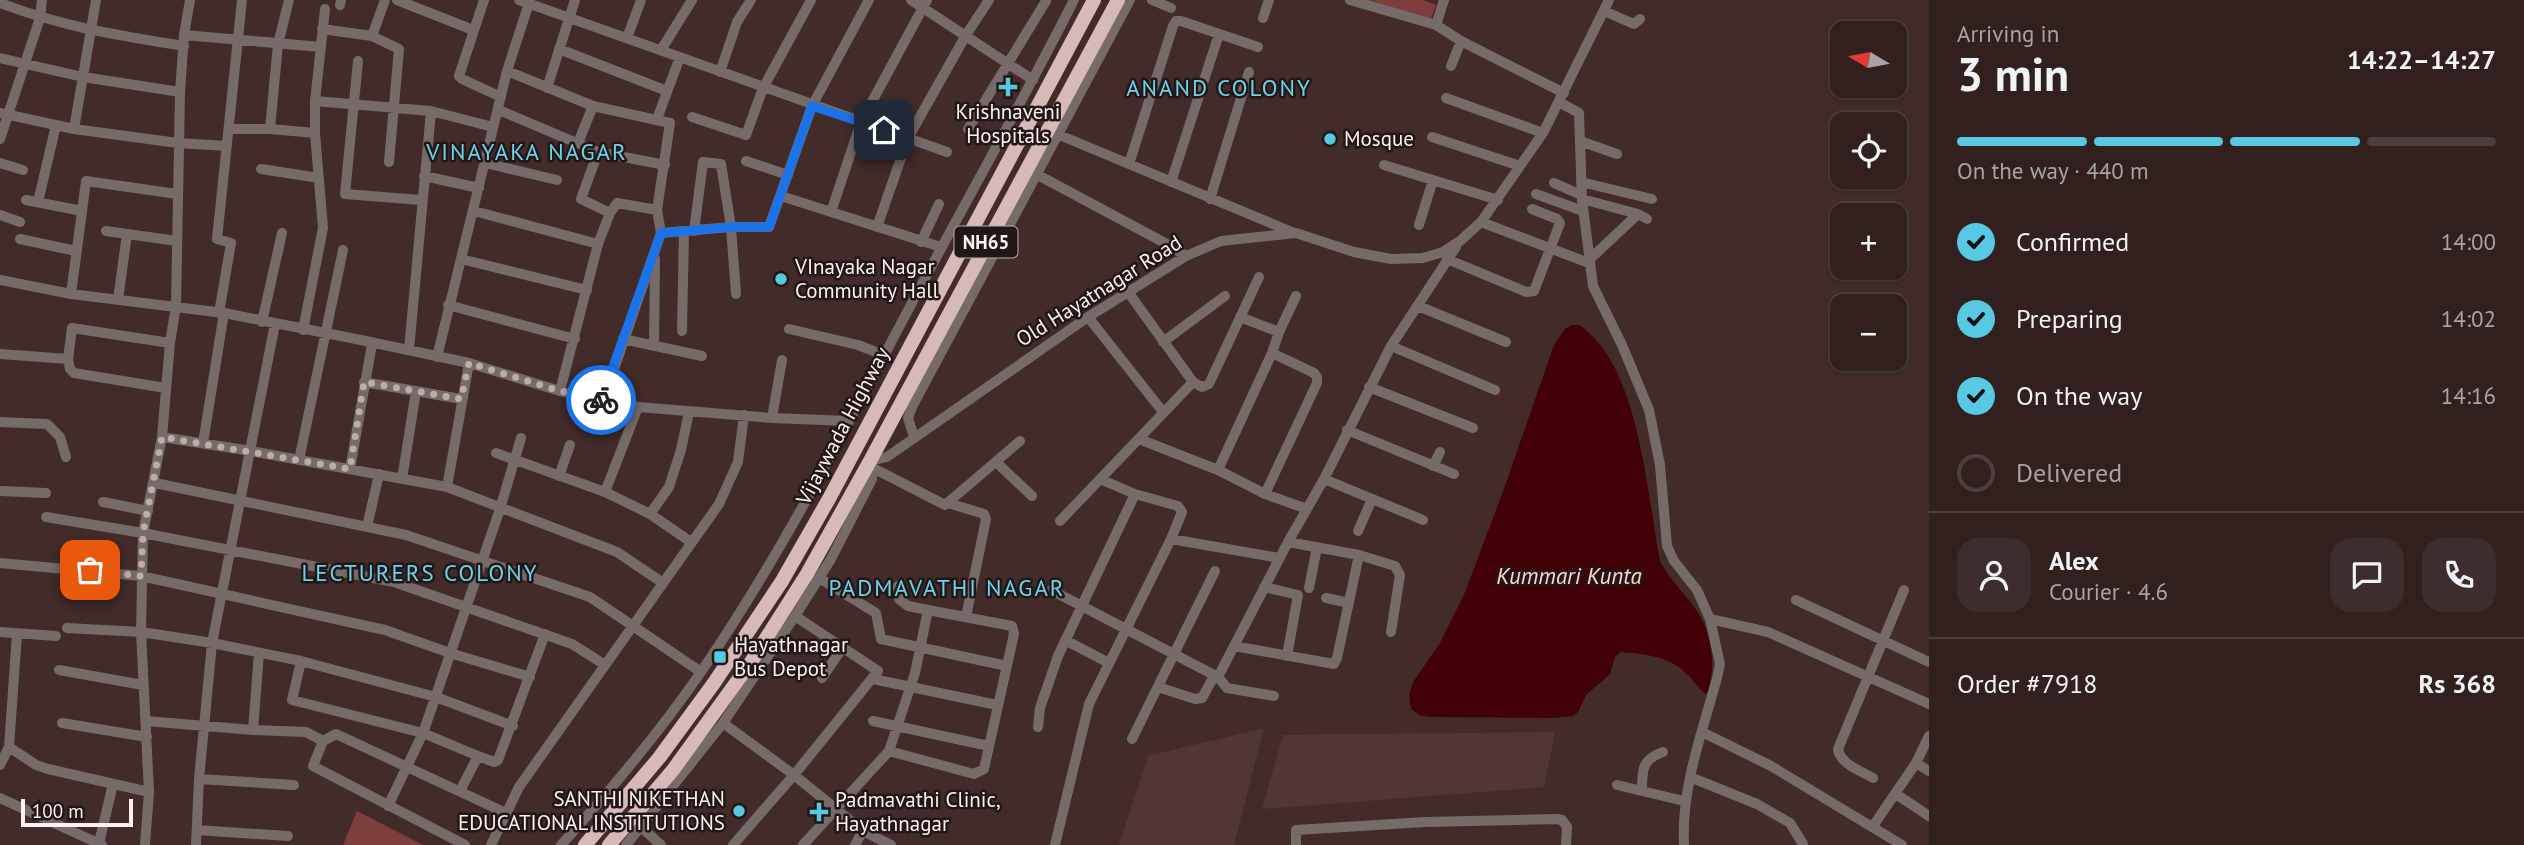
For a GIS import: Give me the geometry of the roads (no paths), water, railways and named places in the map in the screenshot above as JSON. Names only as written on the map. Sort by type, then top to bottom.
[{"type":"highway","name":"Vijaywada Highway","points":[[585,845],[659,758],[722,671],[791,566],[1094,0]]},
{"type":"highway","name":"Vijaywada Highway","points":[[610,845],[673,770],[751,662],[807,574],[872,464],[989,250],[1118,0]]},
{"type":"street","points":[[0,139],[3,114],[24,65],[40,18],[42,0]]},
{"type":"street","points":[[74,129],[96,0]]},
{"type":"street","points":[[145,845],[149,792],[141,632],[143,533],[162,437],[176,306],[180,92],[190,0]]},
{"type":"street","points":[[203,443],[231,243],[217,239],[242,0]]},
{"type":"street","points":[[271,129],[278,44],[289,0]]},
{"type":"street","points":[[372,36],[385,0]]},
{"type":"street","points":[[397,0],[473,30]]},
{"type":"street","points":[[484,0],[459,76],[501,96]]},
{"type":"street","points":[[547,88],[575,0]]},
{"type":"street","points":[[627,38],[641,0]]},
{"type":"street","points":[[661,50],[692,0]]},
{"type":"street","points":[[720,72],[737,22],[751,0]]},
{"type":"street","points":[[692,117],[746,135],[762,88],[811,0]]},
{"type":"street","points":[[661,233],[731,227],[769,227],[812,106],[869,0]]},
{"type":"street","points":[[911,0],[925,4],[965,36],[1033,80]]},
{"type":"street","points":[[877,227],[908,138],[965,36],[989,0]]},
{"type":"street","points":[[561,845],[643,750],[701,672],[761,578],[1074,0]]},
{"type":"street","points":[[914,437],[908,418],[912,407],[989,250],[1035,174],[1130,0]]},
{"type":"street","points":[[1152,0],[1171,8]]},
{"type":"street","points":[[1262,18],[1269,0]]},
{"type":"street","points":[[1350,0],[1436,25],[1562,98],[1579,113],[1581,197],[1589,262],[1597,297],[1622,345],[1648,410],[1660,465],[1668,546],[1674,561],[1697,590],[1710,619],[1720,664],[1684,801],[1684,845]]},
{"type":"street","points":[[1436,25],[1444,0]]},
{"type":"street","name":"Old Hayatnagar Road","points":[[872,464],[887,457],[1088,317],[1186,256],[1221,241],[1296,233],[1354,252],[1391,259],[1423,258],[1443,252],[1481,222],[1543,133],[1609,0]]},
{"type":"street","points":[[437,356],[526,1],[812,106],[947,152]]},
{"type":"street","points":[[968,129],[1046,1]]},
{"type":"street","points":[[0,3],[40,18],[91,31],[184,40],[238,40],[321,47]]},
{"type":"street","points":[[831,212],[861,122],[925,4]]},
{"type":"street","points":[[303,330],[323,228],[315,101],[325,9]]},
{"type":"street","points":[[1604,11],[1634,24],[1640,19]]},
{"type":"street","points":[[1129,164],[1176,21],[1258,47]]},
{"type":"street","points":[[322,29],[372,36],[398,49],[389,162]]},
{"type":"street","points":[[1171,183],[1219,34]]},
{"type":"street","points":[[1451,66],[1461,41]]},
{"type":"street","points":[[559,49],[667,91]]},
{"type":"street","points":[[657,119],[680,57]]},
{"type":"street","points":[[0,58],[83,77],[180,92]]},
{"type":"street","points":[[358,61],[345,194],[421,200]]},
{"type":"street","points":[[507,71],[593,106],[670,123],[657,210],[661,233],[603,401]]},
{"type":"street","points":[[1210,199],[1250,72]]},
{"type":"street","points":[[1446,98],[1543,133]]},
{"type":"street","points":[[315,101],[431,111],[493,127]]},
{"type":"street","points":[[578,143],[593,106]]},
{"type":"street","points":[[499,110],[598,152],[665,165]]},
{"type":"street","points":[[409,350],[431,111]]},
{"type":"street","points":[[3,114],[74,129],[178,143],[227,146]]},
{"type":"street","points":[[38,202],[56,125]]},
{"type":"street","points":[[229,129],[315,133]]},
{"type":"street","points":[[1057,134],[1296,233]]},
{"type":"street","points":[[1432,137],[1520,166]]},
{"type":"street","points":[[1580,141],[1617,154]]},
{"type":"street","points":[[598,152],[581,199],[610,213]]},
{"type":"street","points":[[746,161],[788,175]]},
{"type":"street","points":[[682,331],[689,231],[702,162],[721,164],[731,227],[736,294]]},
{"type":"street","points":[[0,163],[23,170]]},
{"type":"street","points":[[485,163],[557,180]]},
{"type":"street","points":[[1384,164],[1498,200]]},
{"type":"street","points":[[261,169],[319,178]]},
{"type":"street","points":[[1035,174],[1186,256]]},
{"type":"street","points":[[424,176],[479,188]]},
{"type":"street","points":[[1419,225],[1433,180]]},
{"type":"street","points":[[71,294],[86,181],[177,194]]},
{"type":"street","points":[[1581,181],[1652,199]]},
{"type":"street","points":[[1554,183],[1581,197],[1642,217],[1589,262]]},
{"type":"street","points":[[1536,194],[1583,211]]},
{"type":"street","points":[[781,196],[941,247]]},
{"type":"street","points":[[26,200],[82,211]]},
{"type":"street","points":[[560,391],[598,244],[610,213],[617,203],[657,210]]},
{"type":"street","points":[[921,242],[939,204]]},
{"type":"street","points":[[1447,259],[1530,292],[1537,287],[1559,221],[1532,209]]},
{"type":"street","points":[[474,211],[598,244]]},
{"type":"street","points":[[0,215],[20,222]]},
{"type":"street","points":[[1481,222],[1589,262]]},
{"type":"street","points":[[106,231],[177,241]]},
{"type":"street","points":[[262,322],[282,233]]},
{"type":"street","points":[[118,300],[127,234]]},
{"type":"street","points":[[20,239],[76,251]]},
{"type":"street","points":[[1158,687],[1195,699],[1202,698],[1234,646],[1279,558],[1324,479],[1346,430],[1391,346],[1460,241]]},
{"type":"street","points":[[299,460],[343,250]]},
{"type":"street","points":[[654,346],[655,250]]},
{"type":"street","points":[[461,259],[587,290]]},
{"type":"street","points":[[1128,292],[1193,382],[1202,387],[1209,384],[1259,278]]},
{"type":"street","points":[[0,280],[71,294],[222,313],[409,350],[469,363],[560,391],[638,407],[848,421]]},
{"type":"street","points":[[1163,342],[1225,296]]},
{"type":"street","points":[[1217,470],[1296,296]]},
{"type":"street","points":[[448,305],[575,339]]},
{"type":"street","points":[[1419,306],[1506,342]]},
{"type":"street","points":[[1088,317],[1163,412]]},
{"type":"street","points":[[1240,317],[1279,332]]},
{"type":"street","points":[[196,845],[199,779],[212,643],[275,324]]},
{"type":"street","points":[[166,388],[74,373],[70,369],[68,359],[72,328],[170,343]]},
{"type":"street","points":[[789,328],[858,345],[884,355]]},
{"type":"street","points":[[624,340],[702,356]]},
{"type":"street","points":[[350,469],[372,344]]},
{"type":"street","points":[[1391,346],[1495,390]]},
{"type":"street","points":[[1265,494],[1317,383],[1314,373],[1272,353]]},
{"type":"street","points":[[0,354],[68,359]]},
{"type":"street","points":[[772,418],[782,360]]},
{"type":"street","points":[[447,487],[469,363]]},
{"type":"street","points":[[364,382],[461,399]]},
{"type":"street","points":[[1060,521],[1193,382]]},
{"type":"street","points":[[1369,387],[1473,428]]},
{"type":"street","points":[[402,479],[416,391]]},
{"type":"street","points":[[605,492],[638,407]]},
{"type":"street","points":[[649,514],[668,487],[681,450],[689,412]]},
{"type":"street","points":[[491,845],[519,787],[719,504],[738,463],[744,415]]},
{"type":"street","points":[[0,422],[47,424],[60,437],[66,457]]},
{"type":"street","points":[[1346,430],[1454,474]]},
{"type":"street","points":[[162,437],[447,487],[617,552],[663,583]]},
{"type":"street","points":[[388,806],[423,733],[500,509],[521,438]]},
{"type":"street","points":[[1139,439],[1217,470],[1265,494],[1307,509]]},
{"type":"street","points":[[948,503],[1020,441]]},
{"type":"street","points":[[559,476],[570,445]]},
{"type":"street","points":[[1433,467],[1440,452]]},
{"type":"street","points":[[496,453],[605,492],[649,514],[691,542]]},
{"type":"street","points":[[996,462],[1032,496]]},
{"type":"street","points":[[626,845],[723,723],[795,616],[819,578],[872,479],[872,464],[945,505],[948,503],[984,514],[986,519],[966,617]]},
{"type":"street","points":[[367,527],[379,474]]},
{"type":"street","points":[[1055,845],[1088,704],[1171,539],[1182,509],[1100,479]]},
{"type":"street","points":[[1324,479],[1423,520]]},
{"type":"street","points":[[155,483],[406,535],[590,597],[701,672]]},
{"type":"street","points":[[0,491],[46,494]]},
{"type":"street","points":[[1038,727],[1044,695],[1065,640],[1135,494]]},
{"type":"street","points":[[1358,531],[1372,499]]},
{"type":"street","points":[[103,502],[148,511]]},
{"type":"street","points":[[46,517],[394,582],[572,644],[606,665]]},
{"type":"street","points":[[1171,539],[1279,558]]},
{"type":"street","points":[[1288,542],[1359,555],[1395,566],[1400,575],[1391,632]]},
{"type":"street","points":[[1309,588],[1317,547]]},
{"type":"street","points":[[1234,646],[1330,664],[1336,662],[1359,555]]},
{"type":"street","points":[[0,563],[141,576],[385,630],[530,677]]},
{"type":"street","points":[[1132,739],[1215,571]]},
{"type":"street","points":[[819,578],[876,613],[881,639],[1007,666]]},
{"type":"street","points":[[889,751],[974,774],[984,769],[1014,634],[1012,626],[903,604],[899,599],[898,586]]},
{"type":"street","points":[[1264,587],[1298,595],[1287,656]]},
{"type":"street","points":[[1051,590],[1216,676],[1227,688],[1274,696]]},
{"type":"street","points":[[1873,778],[1844,761],[1839,756],[1838,749],[1904,590]]},
{"type":"street","points":[[1326,598],[1349,603]]},
{"type":"street","points":[[1796,600],[1929,662]]},
{"type":"street","points":[[803,845],[889,751],[910,687],[928,610]]},
{"type":"street","points":[[733,845],[878,671],[795,616]]},
{"type":"street","points":[[1710,619],[1768,632],[1929,704]]},
{"type":"street","points":[[67,628],[141,632],[301,661],[436,696],[513,726]]},
{"type":"street","points":[[0,632],[56,636]]},
{"type":"street","points":[[0,765],[9,747],[17,634]]},
{"type":"street","points":[[301,661],[292,700],[423,733],[497,762],[513,726],[545,634]]},
{"type":"street","points":[[1065,640],[1109,663]]},
{"type":"street","points":[[822,678],[843,647]]},
{"type":"street","points":[[253,730],[259,653]]},
{"type":"street","points":[[59,670],[144,685]]},
{"type":"street","points":[[873,679],[997,705]]},
{"type":"street","points":[[146,721],[306,732],[323,741]]},
{"type":"street","points":[[873,721],[989,746]]},
{"type":"street","points":[[62,723],[147,737]]},
{"type":"street","points":[[723,723],[794,775],[863,831],[891,845]]},
{"type":"street","points":[[1702,732],[1772,766],[1902,845]]},
{"type":"street","points":[[465,845],[313,765],[323,741],[336,734],[506,813]]},
{"type":"street","points":[[1873,826],[1916,763],[1929,736]]},
{"type":"street","points":[[9,747],[36,765],[149,792]]},
{"type":"street","points":[[1642,791],[1643,765],[1648,758],[1663,752]]},
{"type":"street","points":[[460,791],[478,755]]},
{"type":"street","points":[[1916,763],[1929,771]]},
{"type":"street","points":[[1690,777],[1768,811],[1790,824],[1803,844]]},
{"type":"street","points":[[199,779],[294,785]]},
{"type":"street","points":[[0,798],[101,844],[113,784]]},
{"type":"street","points":[[1617,785],[1684,801]]},
{"type":"street","points":[[1896,794],[1929,816]]},
{"type":"street","points":[[1296,845],[1296,830],[1425,822],[1557,819],[1562,820],[1567,827],[1566,845]]},
{"type":"street","points":[[642,828],[662,845]]},
{"type":"street","points":[[197,830],[254,840],[288,836]]},
{"type":"street","points":[[855,845],[863,831]]},
{"type":"water","name":"Kummari Kunta","points":[[1571,325],[1579,325],[1599,344],[1616,369],[1628,400],[1645,468],[1660,561],[1696,610],[1708,636],[1712,664],[1708,692],[1703,692],[1679,667],[1664,659],[1621,652],[1615,657],[1610,674],[1586,695],[1578,712],[1573,716],[1552,718],[1419,715],[1412,710],[1410,704],[1409,694],[1413,682],[1440,643],[1464,595],[1554,345]]},
{"type":"place","name":"Krishnaveni Hospitals","points":[[1008,87]]},
{"type":"place","name":"Mosque","points":[[1330,139]]},
{"type":"place","name":"VInayaka Nagar Community Hall","points":[[781,279]]},
{"type":"place","name":"Hayathnagar Bus Depot","points":[[720,657]]},
{"type":"place","name":"SANTHI NIKETHAN EDUCATIONAL INSTITUTIONS","points":[[739,811]]},
{"type":"place","name":"Padmavathi Clinic, Hayathnagar","points":[[819,812]]},
{"type":"district","name":"ANAND COLONY","points":[[1219,88]]},
{"type":"district","name":"VINAYAKA NAGAR","points":[[527,152]]},
{"type":"district","name":"LECTURERS COLONY","points":[[420,573]]},
{"type":"district","name":"PADMAVATHI NAGAR","points":[[947,588]]}]
